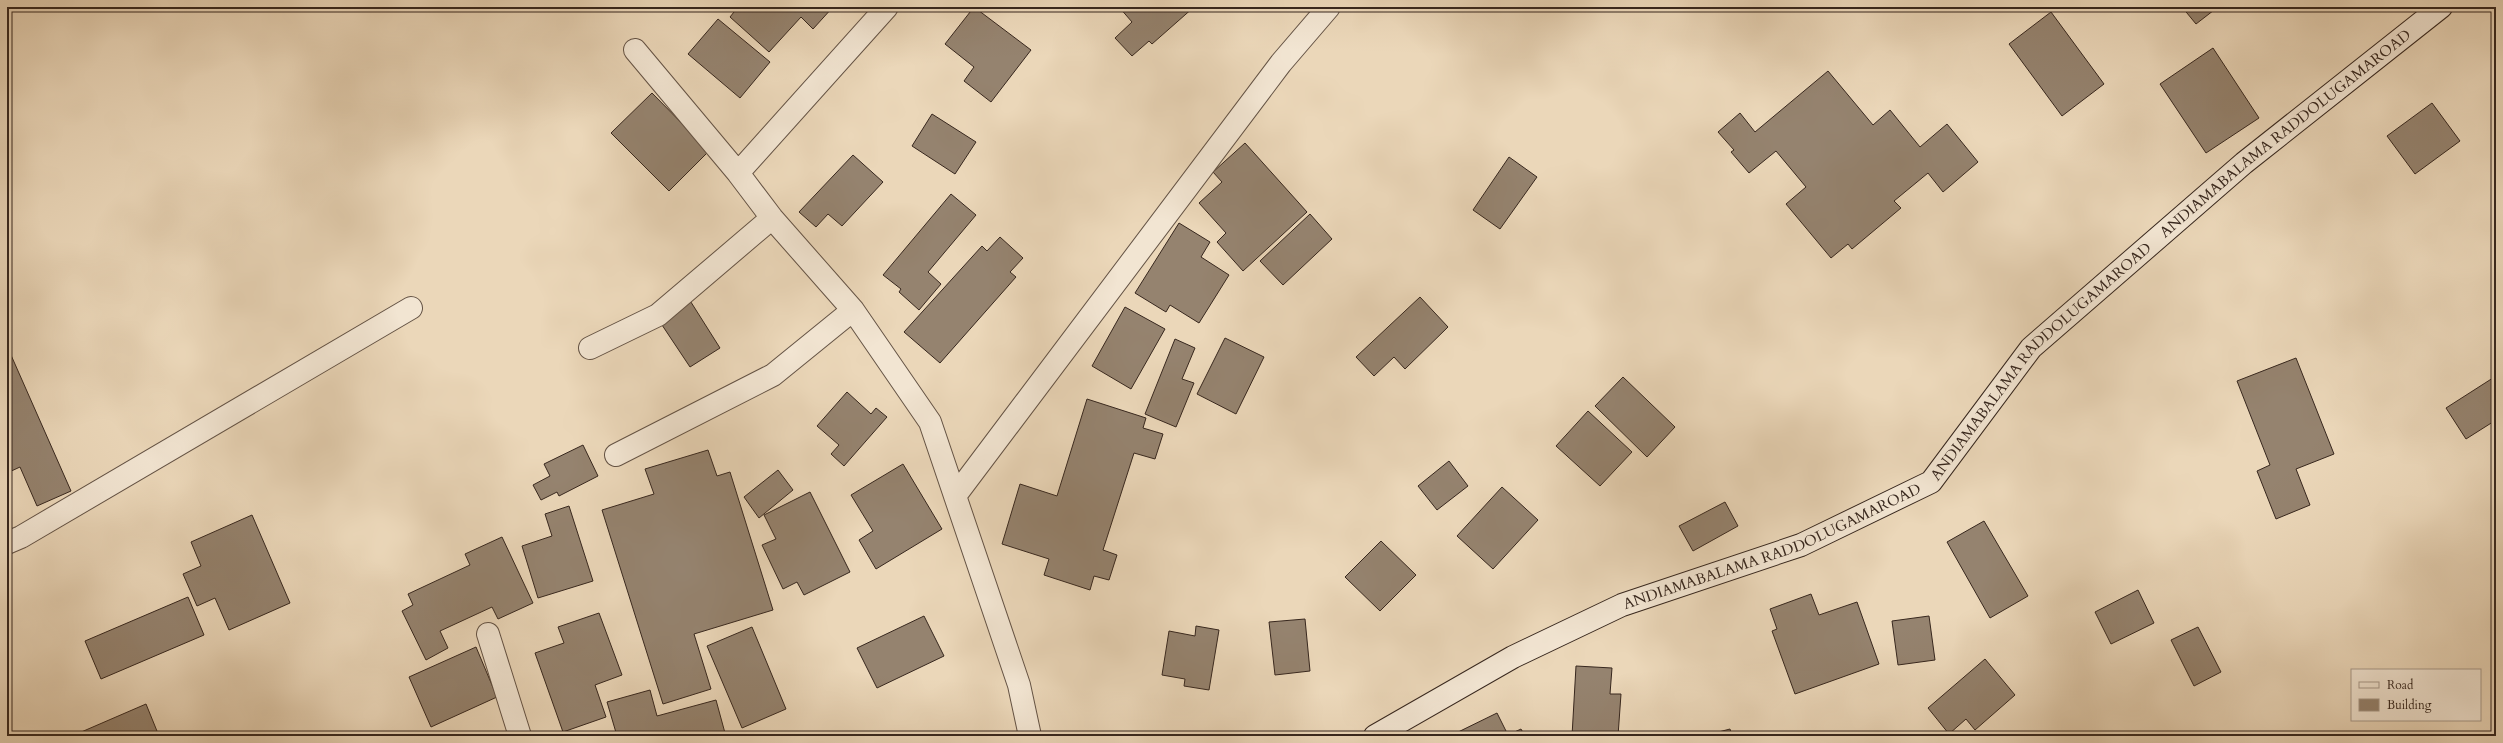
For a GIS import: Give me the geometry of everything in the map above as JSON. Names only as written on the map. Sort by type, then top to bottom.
[{"type":"street","points":[[738,173],[887,7]]},
{"type":"street","points":[[954,496],[1281,63],[1329,7]]},
{"type":"street","name":"ANDIAMABALAMA RADDOLUGAMAROAD","points":[[1375,736],[1513,657],[1622,605],[1801,545],[1931,482],[2031,348],[2244,163],[2441,7]]},
{"type":"street","points":[[635,50],[738,173],[772,218],[853,310],[930,422],[954,496],[1020,685],[1030,736]]},
{"type":"street","points":[[590,348],[658,315],[772,218]]},
{"type":"street","points":[[7,543],[28,533],[412,308]]},
{"type":"street","points":[[616,455],[773,375],[853,310]]},
{"type":"street","points":[[488,634],[520,736]]},
{"type":"building","points":[[738,7],[833,7],[813,29],[801,17],[769,52],[730,17]]},
{"type":"building","points":[[974,7],[1031,50],[991,102],[964,81],[974,67],[945,44]]},
{"type":"building","points":[[1119,7],[1194,7],[1152,44],[1149,41],[1132,56],[1115,38],[1132,22]]},
{"type":"building","points":[[2182,7],[2218,7],[2196,24]]},
{"type":"building","points":[[2051,12],[2104,84],[2062,116],[2009,44]]},
{"type":"building","points":[[718,19],[770,62],[740,98],[688,54]]},
{"type":"building","points":[[2213,48],[2259,118],[2206,153],[2160,84]]},
{"type":"building","points":[[1828,71],[1873,125],[1890,110],[1920,147],[1947,124],[1978,162],[1943,192],[1928,173],[1894,201],[1901,208],[1852,249],[1848,244],[1831,258],[1786,204],[1806,187],[1776,151],[1749,173],[1731,152],[1734,150],[1718,132],[1740,113],[1755,132]]},
{"type":"building","points":[[652,93],[709,151],[669,191],[611,133]]},
{"type":"building","points":[[2432,103],[2460,141],[2415,174],[2387,136]]},
{"type":"building","points":[[932,114],[976,142],[955,174],[912,146]]},
{"type":"building","points":[[1245,143],[1307,212],[1243,271],[1217,242],[1226,233],[1199,203],[1222,182],[1213,172]]},
{"type":"building","points":[[853,155],[883,182],[842,226],[828,214],[816,227],[799,212]]},
{"type":"building","points":[[1509,157],[1537,177],[1500,229],[1473,210]]},
{"type":"building","points":[[951,194],[976,215],[928,272],[941,284],[919,310],[899,292],[901,289],[883,275]]},
{"type":"building","points":[[1310,214],[1332,239],[1283,285],[1260,261]]},
{"type":"building","points":[[1179,223],[1210,242],[1201,257],[1229,275],[1199,323],[1170,305],[1166,312],[1135,293]]},
{"type":"building","points":[[1000,237],[1023,258],[1010,272],[1016,277],[940,363],[904,332],[982,246],[987,251]]},
{"type":"building","points":[[1420,297],[1448,327],[1405,369],[1394,357],[1374,376],[1356,357]]},
{"type":"building","points":[[689,299],[720,348],[690,367],[658,319]]},
{"type":"building","points":[[1125,307],[1165,329],[1131,389],[1092,366]]},
{"type":"building","points":[[1225,338],[1264,357],[1236,414],[1197,394]]},
{"type":"building","points":[[1175,339],[1195,348],[1182,379],[1194,383],[1176,427],[1145,414]]},
{"type":"building","points":[[7,346],[71,491],[37,506],[20,467],[7,473]]},
{"type":"building","points":[[2296,358],[2334,454],[2296,469],[2310,505],[2276,519],[2257,471],[2270,465],[2237,381]]},
{"type":"building","points":[[2496,376],[2496,420],[2466,439],[2446,408]]},
{"type":"building","points":[[1623,377],[1675,427],[1647,457],[1595,406]]},
{"type":"building","points":[[847,392],[871,414],[876,408],[887,417],[844,466],[831,454],[839,445],[817,426]]},
{"type":"building","points":[[1087,399],[1146,418],[1143,428],[1163,434],[1155,459],[1134,453],[1103,550],[1117,555],[1109,580],[1094,576],[1090,590],[1044,575],[1049,559],[1002,544],[1020,484],[1057,496]]},
{"type":"building","points":[[1588,411],[1632,452],[1600,486],[1556,446]]},
{"type":"building","points":[[583,445],[598,476],[559,496],[557,492],[541,500],[533,485],[550,476],[544,464]]},
{"type":"building","points":[[708,450],[717,476],[730,472],[773,610],[694,634],[711,689],[663,704],[602,510],[654,494],[645,469]]},
{"type":"building","points":[[1449,461],[1468,486],[1437,510],[1418,486]]},
{"type":"building","points":[[903,464],[942,529],[876,569],[859,540],[873,531],[851,495]]},
{"type":"building","points":[[778,470],[793,490],[759,518],[744,497]]},
{"type":"building","points":[[1502,487],[1538,520],[1493,569],[1457,536]]},
{"type":"building","points":[[810,492],[850,572],[804,595],[797,582],[783,589],[762,545],[776,539],[764,515]]},
{"type":"building","points":[[1725,502],[1738,526],[1693,551],[1679,526]]},
{"type":"building","points":[[569,506],[593,581],[538,598],[522,546],[552,536],[545,514]]},
{"type":"building","points":[[252,515],[290,603],[229,630],[215,598],[197,606],[183,574],[201,566],[191,542]]},
{"type":"building","points":[[1984,521],[2028,596],[1990,618],[1947,542]]},
{"type":"building","points":[[502,537],[533,603],[498,619],[492,607],[440,631],[448,648],[426,660],[402,611],[413,605],[408,594],[470,565],[465,554]]},
{"type":"building","points":[[1381,541],[1416,575],[1380,611],[1345,577]]},
{"type":"building","points":[[2138,590],[2154,623],[2111,644],[2095,612]]},
{"type":"building","points":[[1811,594],[1819,615],[1857,602],[1879,664],[1795,694],[1772,631],[1777,629],[1770,609]]},
{"type":"building","points":[[188,597],[204,635],[101,679],[85,641]]},
{"type":"building","points":[[599,613],[622,675],[595,685],[606,717],[563,732],[535,653],[564,643],[558,627]]},
{"type":"building","points":[[924,616],[944,656],[877,688],[857,648]]},
{"type":"building","points":[[1929,616],[1935,660],[1898,665],[1892,621]]},
{"type":"building","points":[[1305,619],[1310,671],[1275,675],[1269,622]]},
{"type":"building","points":[[1196,626],[1219,630],[1209,690],[1184,686],[1185,679],[1162,675],[1169,631],[1195,636]]},
{"type":"building","points":[[752,627],[786,709],[742,728],[707,646]]},
{"type":"building","points":[[2198,627],[2221,672],[2194,686],[2171,640]]},
{"type":"building","points":[[476,647],[497,697],[431,727],[409,677]]},
{"type":"building","points":[[1985,659],[2015,695],[1975,730],[1966,719],[1949,734],[1928,708]]},
{"type":"building","points":[[1576,666],[1612,668],[1610,694],[1621,694],[1618,736],[1572,736]]},
{"type":"building","points":[[650,690],[657,716],[716,700],[725,733],[716,736],[617,736],[607,702]]},
{"type":"building","points":[[146,704],[159,736],[72,736]]},
{"type":"building","points":[[1497,713],[1508,735],[1521,729],[1525,736],[1450,736]]},
{"type":"building","points":[[1730,729],[1732,736],[1703,736]]}]
